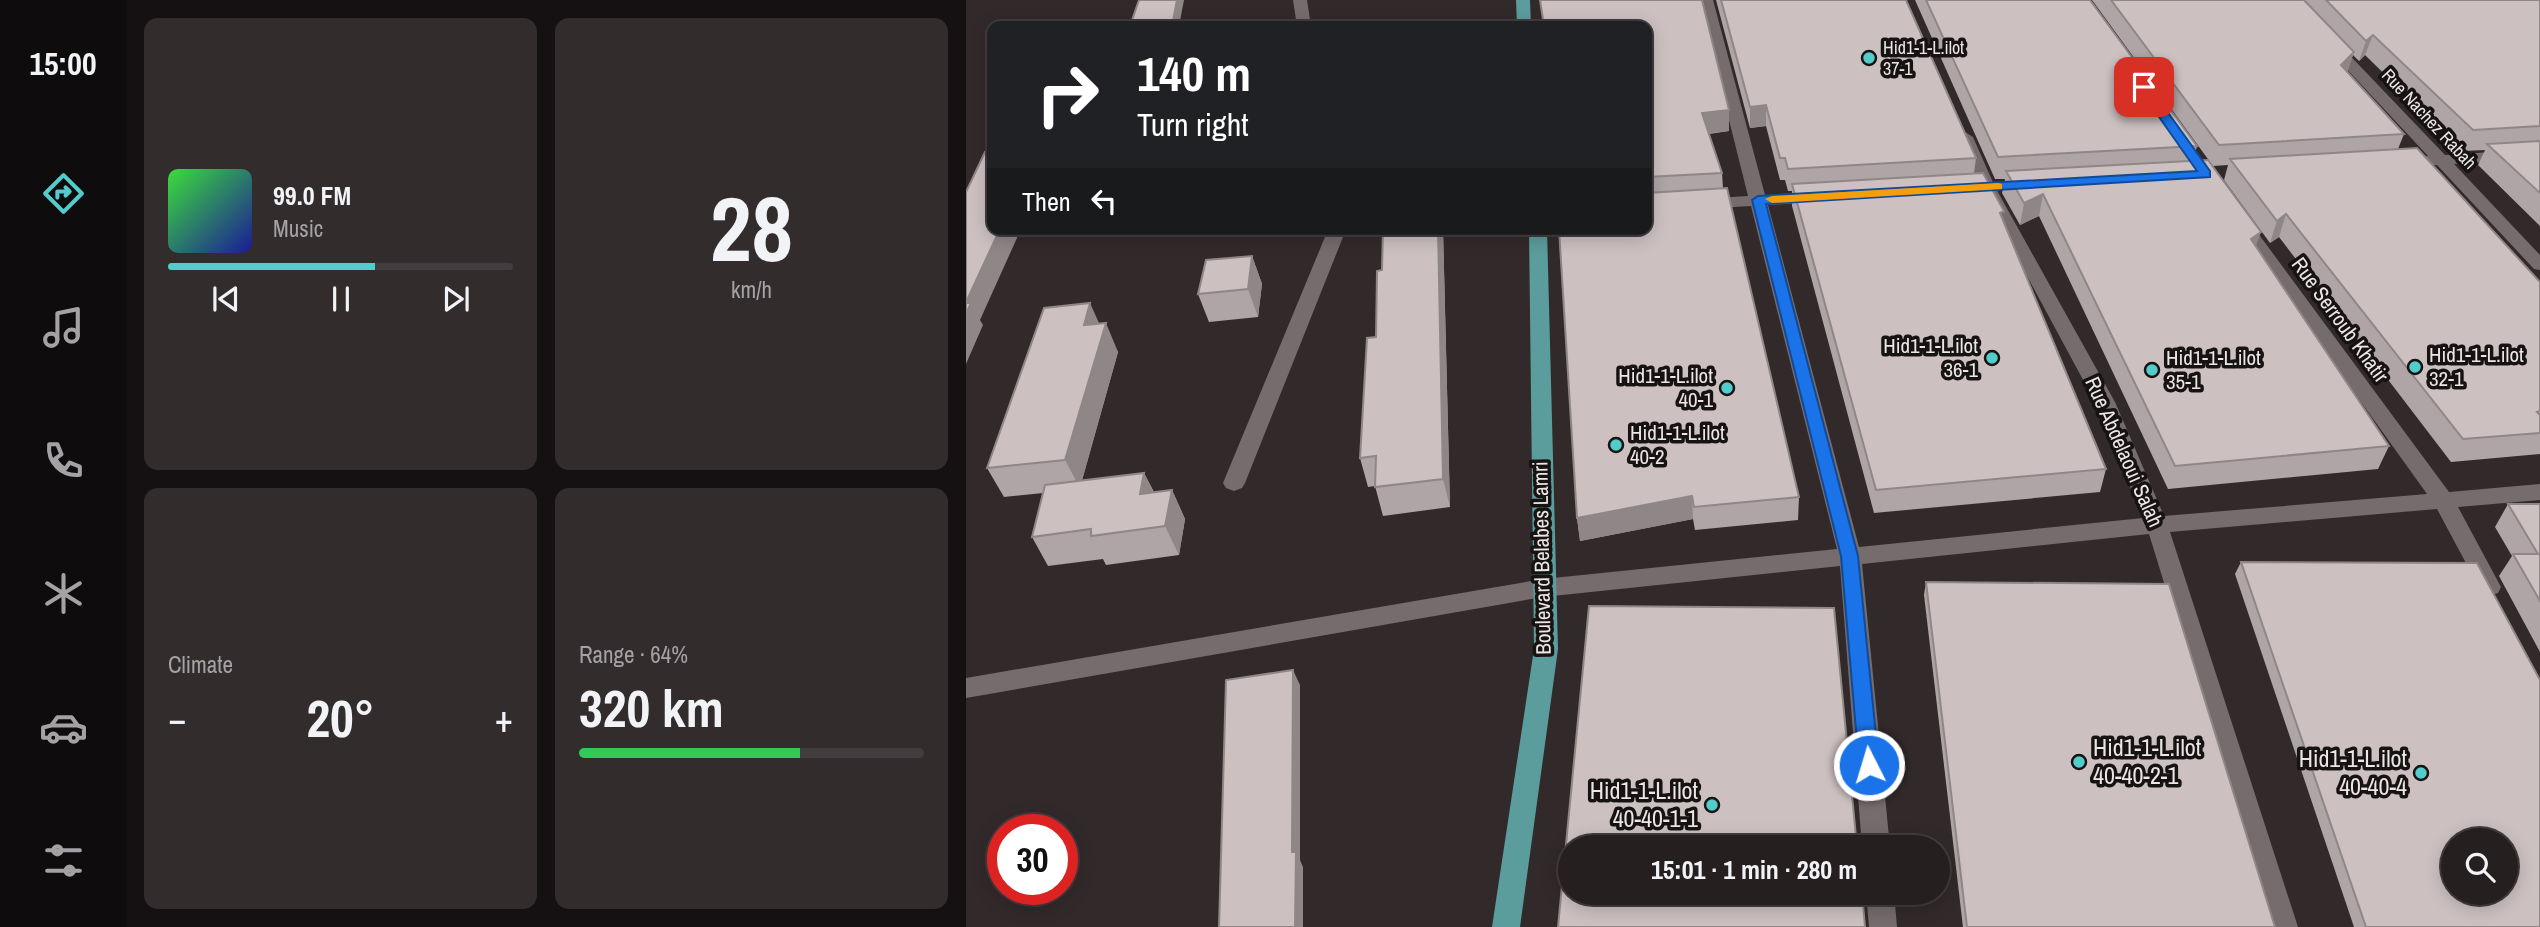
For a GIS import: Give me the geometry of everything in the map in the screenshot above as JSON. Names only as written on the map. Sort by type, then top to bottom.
[{"type":"main road","points":[[1522,0],[1524,21]]},
{"type":"main road","name":"Boulevard Belabes Lamri","points":[[1506,927],[1546,649],[1538,235]]},
{"type":"street","points":[[1300,0],[1303,21]]},
{"type":"street","points":[[1706,0],[1850,556],[1875,835]]},
{"type":"street","name":"Rue Nachez Rabah","points":[[2318,30],[2540,265]]},
{"type":"street","name":"Rue Abdelaoui Salah","points":[[1954,112],[1987,187],[2105,402],[2157,525],[2284,927]]},
{"type":"street","points":[[2386,164],[2540,155]]},
{"type":"street","points":[[1652,207],[1839,195]]},
{"type":"street","name":"Rue Serroub Khatir","points":[[2230,208],[2443,500],[2501,607]]},
{"type":"street","points":[[1234,483],[1334,235]]},
{"type":"street","points":[[966,688],[1543,588],[2157,525],[2540,492]]},
{"type":"street","points":[[1881,905],[1883,927]]},
{"type":"building","points":[[1139,0],[1177,0],[1173,21],[1132,21]]},
{"type":"building","points":[[1540,0],[1702,0],[1729,110],[1702,113],[1722,173],[1652,177],[1652,21],[1543,21]]},
{"type":"building","name":"Hid1-1-L.ilot 37-1","points":[[1721,0],[1906,0],[1976,158],[1788,169],[1785,158],[1780,158],[1766,105],[1750,107]]},
{"type":"building","points":[[1926,0],[2090,0],[2197,146],[1998,157]]},
{"type":"building","points":[[2111,0],[2304,0],[2354,52],[2341,65],[2404,134],[2219,145]]},
{"type":"building","points":[[2326,0],[2540,0],[2540,126],[2473,130],[2373,35],[2366,41]]},
{"type":"building","points":[[2540,141],[2540,193],[2487,144]]},
{"type":"building","name":"Hid1-1-L.ilot 32-1","points":[[2417,148],[2540,282],[2540,411],[2537,412],[2540,415],[2540,433],[2463,439],[2286,214],[2277,221],[2230,159]]},
{"type":"building","points":[[985,152],[987,235],[997,235],[966,302],[966,192]]},
{"type":"building","name":"Hid1-1-L.ilot 35-1","points":[[2208,160],[2261,232],[2251,239],[2389,446],[2175,466],[2043,194],[2024,203],[2006,171]]},
{"type":"building","name":"Hid1-1-L.ilot 36-1","points":[[1983,173],[2004,211],[2000,213],[2106,469],[1876,490],[1792,184]]},
{"type":"building","points":[[1727,188],[1799,497],[1694,507],[1692,496],[1577,518],[1559,235],[1652,235],[1652,193]]},
{"type":"building","points":[[1383,235],[1438,235],[1443,479],[1375,487],[1376,456],[1360,458],[1367,338],[1376,337],[1377,271],[1382,270]]},
{"type":"building","points":[[1252,256],[1248,289],[1198,294],[1206,260]]},
{"type":"building","points":[[1090,303],[1084,325],[1106,323],[1065,460],[987,468],[1044,308]]},
{"type":"building","points":[[1144,473],[1140,494],[1172,490],[1165,526],[1091,536],[1091,529],[1032,537],[1045,485]]},
{"type":"building","points":[[2508,504],[2540,504],[2540,601],[2513,554],[2538,554]]},
{"type":"building","name":"Hid1-1-L.ilot 40-40-4","points":[[2241,562],[2477,563],[2540,680],[2540,927],[2366,927]]},
{"type":"building","name":"Hid1-1-L.ilot 40-40-2-1","points":[[1926,582],[2169,584],[2275,927],[1967,927]]},
{"type":"building","name":"Hid1-1-L.ilot 40-40-1-1","points":[[1589,606],[1834,608],[1856,835],[1567,835]]},
{"type":"building","points":[[1293,670],[1292,852],[1296,852],[1295,927],[1219,927],[1226,680]]},
{"type":"building","name":"Hid1-1-L.ilot 40-40-1-1","points":[[1560,905],[1863,905],[1865,927],[1558,927]]},
{"type":"slow traffic","points":[[1772,199],[1998,186]]},
{"type":"place","name":"Hid1-1-L.ilot 37-1","points":[[1869,58]]},
{"type":"place","name":"Hid1-1-L.ilot 36-1","points":[[1992,358]]},
{"type":"place","name":"Hid1-1-L.ilot 32-1","points":[[2415,367]]},
{"type":"place","name":"Hid1-1-L.ilot 35-1","points":[[2152,370]]},
{"type":"place","name":"Hid1-1-L.ilot 40-1","points":[[1727,388]]},
{"type":"place","name":"Hid1-1-L.ilot 40-2","points":[[1616,445]]},
{"type":"place","name":"Hid1-1-L.ilot 40-40-2-1","points":[[2079,762]]},
{"type":"place","name":"Hid1-1-L.ilot 40-40-4","points":[[2421,773]]},
{"type":"place","name":"Hid1-1-L.ilot 40-40-1-1","points":[[1712,805]]},
{"type":"route","points":[[1869,765],[1850,556],[1758,200],[2206,174],[2144,87]]}]
